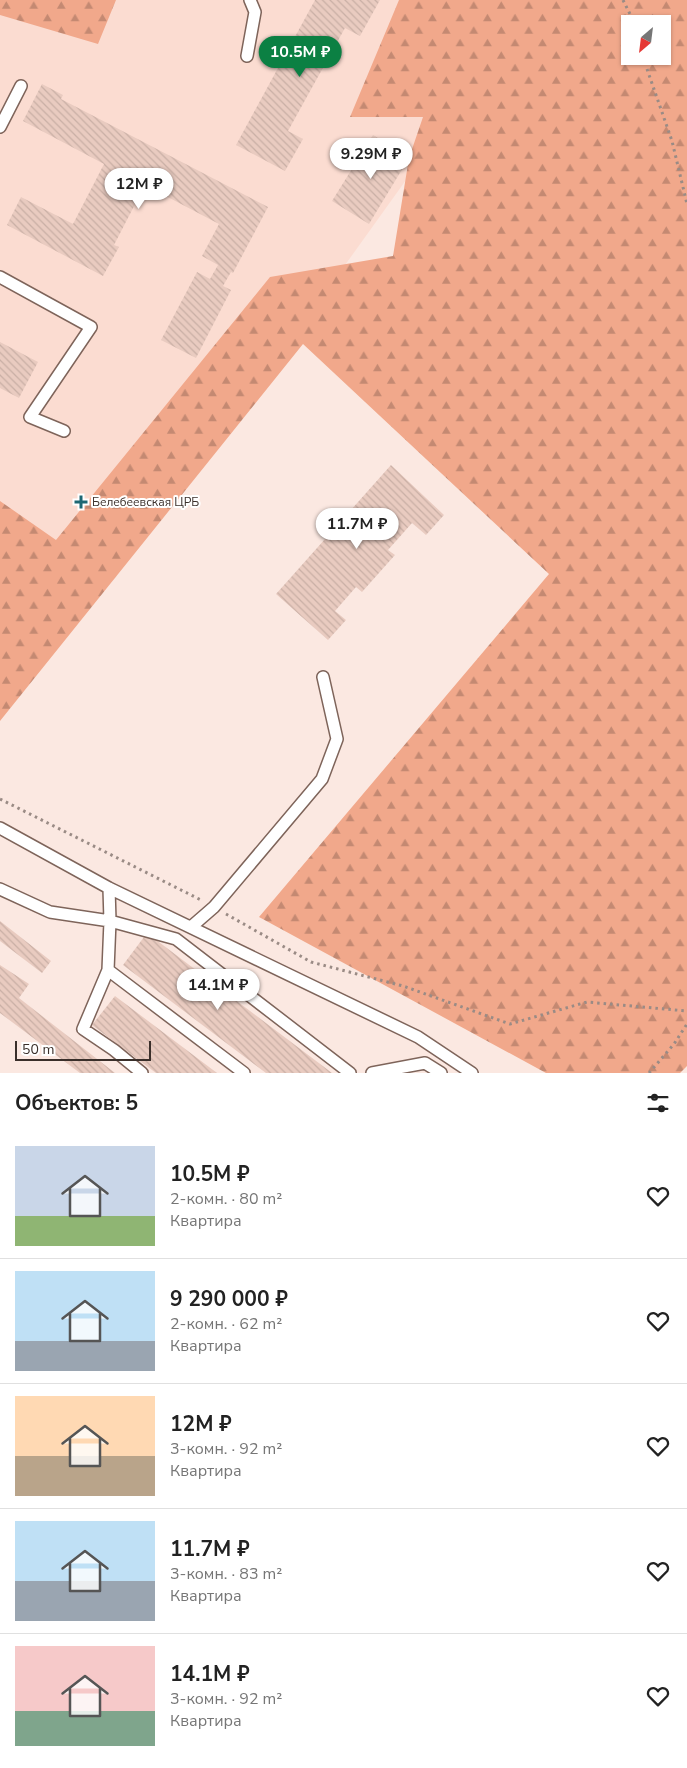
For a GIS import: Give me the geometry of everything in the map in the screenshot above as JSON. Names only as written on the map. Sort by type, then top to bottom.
[{"type":"lane","points":[[247,56],[256,12],[250,0]]},
{"type":"lane","points":[[0,128],[21,86]]},
{"type":"lane","points":[[0,277],[91,327],[30,417],[64,431]]},
{"type":"lane","points":[[191,927],[214,907],[322,779],[337,738],[324,677]]},
{"type":"lane","points":[[0,828],[109,888],[418,1037],[472,1073]]},
{"type":"lane","points":[[109,888],[108,970],[82,1029],[114,1050],[142,1073]]},
{"type":"lane","points":[[0,889],[50,912],[110,921],[176,939],[350,1073]]},
{"type":"lane","points":[[108,970],[244,1073]]},
{"type":"lane","points":[[372,1073],[425,1063],[441,1073]]},
{"type":"path","points":[[623,0],[630,15]]},
{"type":"path","points":[[647,65],[672,140],[687,204]]},
{"type":"path","points":[[0,799],[214,907],[311,962],[403,986],[510,1024],[587,1002],[687,1011]]},
{"type":"path","points":[[649,1073],[674,1044],[687,1024]]},
{"type":"shaded area","name":"Белебеевская ЦРБ","points":[[0,0],[535,0],[325,293],[0,710]]},
{"type":"green space","points":[[0,0],[116,0],[98,44],[0,15]]},
{"type":"green space","points":[[399,0],[687,0],[687,1066],[680,1073],[546,1073],[259,917],[549,574],[303,344],[0,721],[0,501],[56,540],[270,277],[393,256],[409,158],[423,117],[350,117]]},
{"type":"building","points":[[315,0],[380,0],[360,36],[345,28],[288,131],[303,139],[285,171],[236,145]]},
{"type":"building","points":[[42,84],[63,95],[61,99],[268,207],[233,273],[231,272],[223,286],[231,290],[196,358],[161,340],[197,272],[210,279],[218,265],[202,256],[219,224],[145,185],[114,245],[119,247],[103,276],[7,225],[21,197],[73,224],[104,164],[23,121]]},
{"type":"building","points":[[373,135],[409,158],[369,224],[332,201]]},
{"type":"building","points":[[0,342],[38,362],[19,398],[0,388]]},
{"type":"building","points":[[391,465],[444,515],[426,535],[412,523],[388,550],[395,555],[362,592],[356,587],[335,611],[346,620],[328,640],[276,594]]},
{"type":"building","points":[[0,921],[51,961],[42,973],[0,941]]},
{"type":"building","points":[[147,933],[332,1073],[266,1073],[123,965]]},
{"type":"building","points":[[0,965],[29,984],[19,998],[115,1073],[80,1073],[0,1013]]},
{"type":"building","points":[[115,996],[217,1073],[156,1073],[92,1025]]},
{"type":"place","name":"Белебеевская ЦРБ","points":[[81,502]]}]
